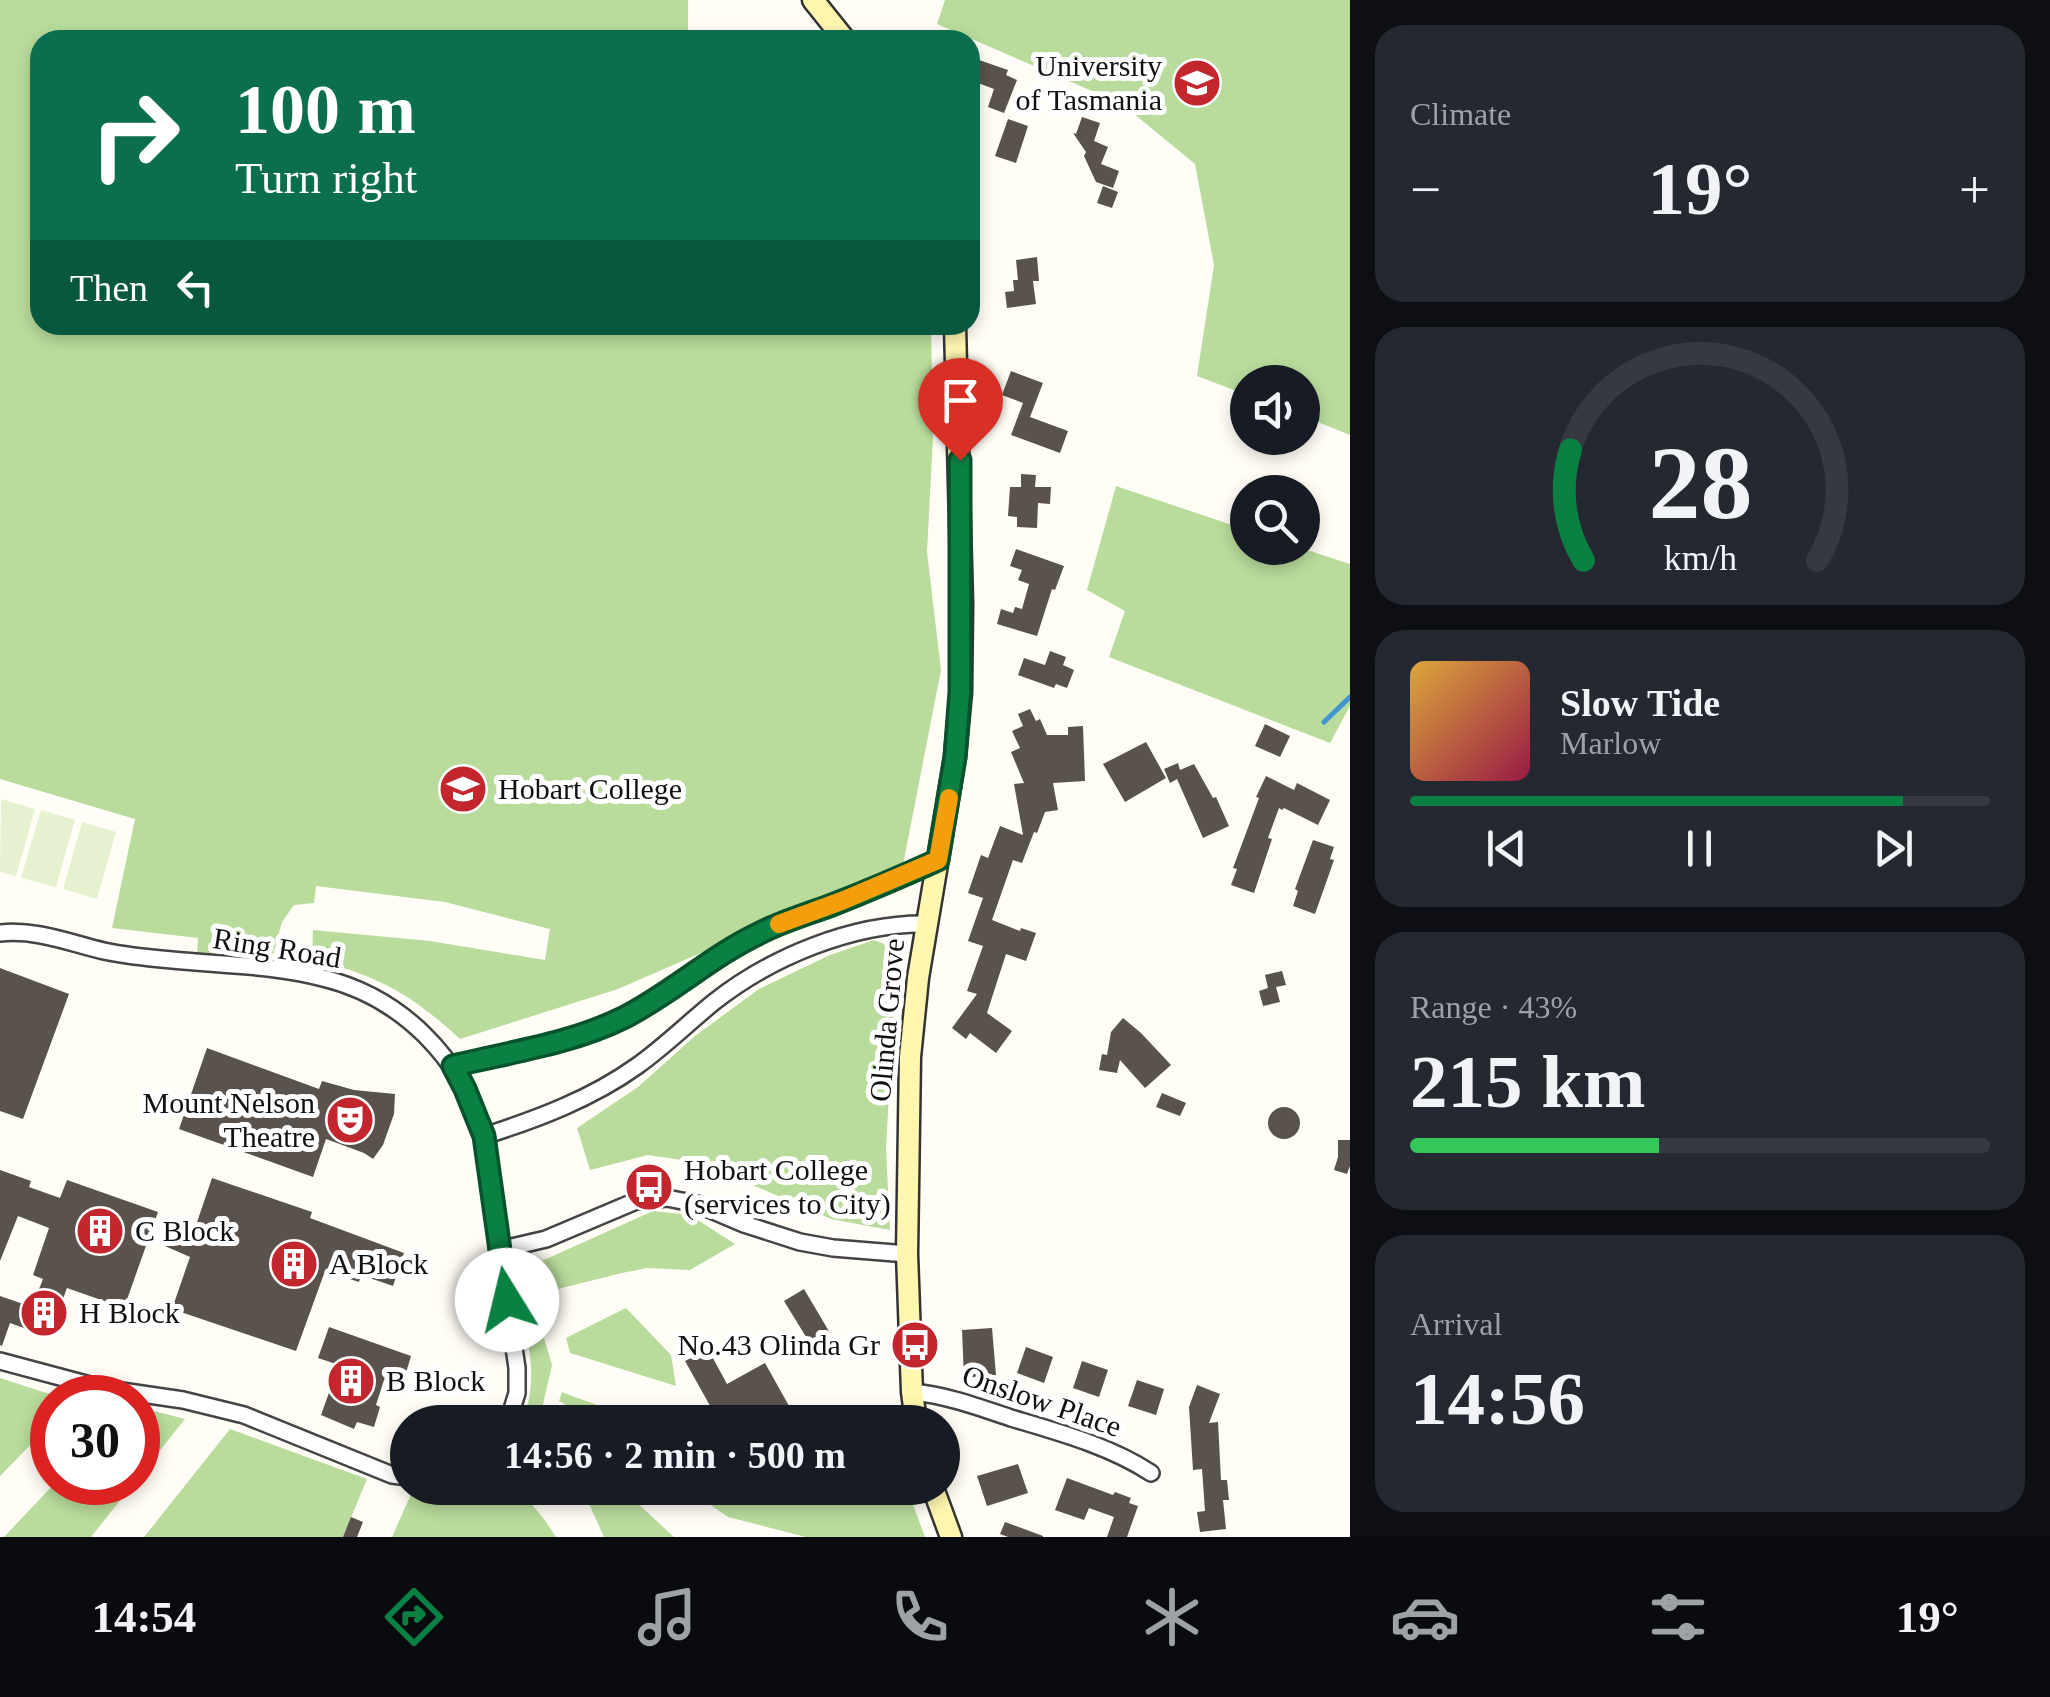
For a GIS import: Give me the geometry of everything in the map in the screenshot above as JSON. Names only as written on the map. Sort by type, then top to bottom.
[{"type":"main road","points":[[812,0],[837,30]]},
{"type":"main road","name":"Olinda Grove","points":[[914,1405],[907,1254],[910,1058],[926,924],[955,757],[962,663],[955,335]]},
{"type":"main road","points":[[939,1505],[951,1537]]},
{"type":"street","points":[[453,1066],[600,1028],[654,1001],[756,934],[938,860]]},
{"type":"street","points":[[484,1136],[565,1107],[617,1079],[717,1000],[781,962],[851,933],[900,924],[926,924]]},
{"type":"street","name":"Ring Road","points":[[0,933],[42,935],[136,957],[323,978],[359,990],[418,1028],[453,1066],[484,1136],[517,1368],[518,1393],[514,1405]]},
{"type":"street","points":[[500,1250],[546,1238],[636,1201],[667,1198],[697,1204],[800,1242],[907,1254]]},
{"type":"street","points":[[0,1361],[102,1388],[183,1400],[244,1415],[390,1475]]},
{"type":"street","name":"Onslow Place","points":[[912,1392],[936,1394],[1032,1424],[1116,1454],[1151,1473]]},
{"type":"green space","points":[[0,0],[688,0],[688,30],[30,30],[30,335],[931,335],[933,437],[927,552],[941,670],[903,865],[618,989],[460,1039],[392,988],[312,959],[313,930],[430,941],[545,960],[550,929],[445,902],[316,886],[314,903],[294,905],[282,922],[272,958],[197,953],[198,938],[112,928],[135,819],[0,779]]},
{"type":"green space","points":[[945,0],[1350,0],[1350,435],[1320,423],[1320,365],[1230,365],[1230,389],[1197,376],[1214,265],[1195,164],[1122,104],[980,43],[980,30],[951,30],[937,24]]},
{"type":"green space","points":[[1116,486],[1230,524],[1230,565],[1320,565],[1320,554],[1350,564],[1350,706],[1330,743],[1109,657],[1125,611],[1087,590]]},
{"type":"green space","points":[[1,799],[35,809],[16,876],[0,872]]},
{"type":"green space","points":[[41,810],[75,820],[56,887],[21,878]]},
{"type":"green space","points":[[82,822],[116,832],[97,899],[63,889]]},
{"type":"green space","points":[[874,940],[897,949],[886,1148],[890,1230],[831,1219],[702,1163],[648,1155],[590,1170],[577,1128],[638,1087],[695,1036],[759,989],[830,955]]},
{"type":"green space","points":[[653,1211],[690,1215],[735,1244],[690,1270],[647,1268],[622,1273],[558,1289],[522,1304],[515,1273]]},
{"type":"green space","points":[[626,1308],[671,1355],[676,1386],[570,1353],[566,1338]]},
{"type":"green space","points":[[544,1338],[552,1365],[543,1405],[527,1405],[531,1383],[528,1344]]},
{"type":"green space","points":[[0,1378],[30,1388],[30,1445],[0,1476]]},
{"type":"green space","points":[[562,1392],[598,1405],[566,1405],[559,1401]]},
{"type":"green space","points":[[160,1413],[185,1419],[160,1450]]},
{"type":"green space","points":[[230,1429],[367,1479],[343,1537],[144,1537]]},
{"type":"green space","points":[[34,1505],[116,1505],[91,1537],[4,1537]]},
{"type":"green space","points":[[406,1505],[532,1505],[556,1537],[392,1537]]},
{"type":"green space","points":[[639,1505],[674,1537],[604,1537],[590,1506]]},
{"type":"green space","points":[[711,1505],[913,1505],[925,1537],[806,1537],[728,1517]]},
{"type":"building","points":[[980,60],[1008,70],[1006,75],[1017,80],[1004,113],[988,107],[994,89],[980,84]]},
{"type":"building","points":[[1082,117],[1100,123],[1094,141],[1108,147],[1101,164],[1119,171],[1113,188],[1096,182],[1084,156],[1086,152],[1073,133],[1076,134]]},
{"type":"building","points":[[1008,119],[1028,126],[1016,163],[995,156]]},
{"type":"building","points":[[1103,186],[1118,192],[1112,208],[1097,203]]},
{"type":"building","points":[[1037,257],[1039,281],[1033,281],[1036,304],[1007,308],[1005,292],[1014,291],[1013,280],[1018,280],[1016,260]]},
{"type":"building","points":[[1011,371],[1043,383],[1030,417],[1068,431],[1060,453],[1011,435],[1023,403],[1002,395]]},
{"type":"building","points":[[1021,474],[1036,475],[1035,487],[1051,487],[1050,504],[1038,503],[1037,528],[1017,527],[1017,517],[1008,516],[1010,487],[1021,487]]},
{"type":"building","points":[[1016,549],[1064,566],[1037,636],[997,624],[1001,609],[1013,613],[1015,607],[1022,609],[1029,584],[1018,580],[1022,570],[1010,566]]},
{"type":"building","points":[[1050,651],[1066,657],[1063,665],[1074,670],[1067,688],[1056,684],[1054,688],[1018,675],[1024,658],[1045,665]]},
{"type":"building","points":[[1030,709],[1047,735],[1068,735],[1068,727],[1083,726],[1085,781],[1053,783],[1058,810],[1045,812],[1022,863],[1013,860],[992,920],[1036,933],[1026,961],[1006,954],[987,1013],[1012,1031],[996,1053],[970,1033],[966,1039],[952,1028],[977,994],[967,991],[983,946],[968,941],[983,898],[968,893],[981,855],[988,858],[1000,826],[1023,835],[1014,784],[1024,783],[1011,752],[1020,748],[1012,731],[1023,726],[1018,714]]},
{"type":"building","points":[[1265,724],[1290,736],[1280,757],[1255,746]]},
{"type":"building","points":[[1146,742],[1166,778],[1125,802],[1103,764]]},
{"type":"building","points":[[1178,763],[1180,770],[1194,764],[1229,826],[1203,838],[1177,779],[1170,783],[1164,769]]},
{"type":"building","points":[[1266,776],[1294,790],[1297,783],[1330,800],[1318,825],[1279,808],[1254,893],[1231,885],[1237,869],[1233,868]]},
{"type":"building","points":[[1313,840],[1334,847],[1330,859],[1334,860],[1315,914],[1293,906],[1298,891],[1295,889]]},
{"type":"building","points":[[0,968],[69,994],[23,1119],[0,1111]]},
{"type":"building","points":[[1282,971],[1286,985],[1276,987],[1280,1002],[1263,1006],[1259,991],[1268,988],[1265,975]]},
{"type":"building","points":[[1123,1018],[1171,1065],[1145,1088],[1120,1060],[1117,1073],[1099,1070],[1102,1054],[1107,1055],[1111,1032]]},
{"type":"building","points":[[207,1048],[319,1089],[322,1081],[354,1090],[395,1094],[394,1114],[383,1145],[373,1159],[326,1139],[313,1177],[179,1129]]},
{"type":"building","points":[[1162,1093],[1186,1103],[1180,1116],[1156,1107]]},
{"type":"building","points":[[1284,1107],[1296,1111],[1300,1123],[1296,1135],[1284,1139],[1272,1135],[1268,1123],[1272,1111]]},
{"type":"building","points":[[1338,1140],[1350,1140],[1347,1174],[1334,1170]]},
{"type":"building","name":"C Block","points":[[0,1170],[31,1181],[29,1187],[60,1198],[67,1180],[158,1212],[124,1308],[67,1288],[49,1337],[10,1323],[0,1345],[0,1296],[32,1307],[43,1279],[33,1275],[49,1228],[18,1216],[0,1261]]},
{"type":"building","name":"A Block","points":[[212,1178],[312,1212],[310,1218],[404,1253],[393,1286],[361,1275],[359,1282],[325,1271],[296,1351],[172,1309],[190,1257],[165,1246],[192,1237]]},
{"type":"building","points":[[804,1289],[830,1333],[811,1345],[784,1301]]},
{"type":"building","name":"B Block","points":[[329,1327],[411,1356],[402,1386],[384,1380],[374,1427],[357,1422],[354,1429],[321,1415],[339,1365],[318,1358]]},
{"type":"building","points":[[992,1328],[996,1375],[964,1378],[962,1330]]},
{"type":"building","points":[[1026,1347],[1053,1357],[1044,1383],[1017,1373]]},
{"type":"building","points":[[708,1349],[727,1384],[765,1363],[788,1405],[710,1405],[685,1361]]},
{"type":"building","points":[[1082,1361],[1108,1370],[1099,1397],[1073,1388]]},
{"type":"building","points":[[1137,1380],[1164,1389],[1156,1415],[1128,1406]]},
{"type":"building","points":[[1197,1385],[1220,1394],[1209,1423],[1218,1422],[1221,1480],[1227,1480],[1229,1500],[1223,1500],[1226,1529],[1200,1532],[1197,1512],[1205,1511],[1202,1469],[1193,1470],[1189,1407]]},
{"type":"building","points":[[1018,1464],[1028,1493],[987,1506],[977,1476]]},
{"type":"building","points":[[1067,1478],[1131,1498],[1129,1503],[1138,1506],[1127,1537],[1107,1537],[1114,1517],[1089,1508],[1084,1520],[1055,1510]]},
{"type":"building","points":[[351,1517],[363,1522],[357,1537],[343,1537]]},
{"type":"building","points":[[1005,1522],[1043,1536],[1043,1537],[1000,1534]]},
{"type":"waterway","points":[[1324,722],[1350,697]]},
{"type":"slow traffic","points":[[779,924],[938,860],[949,798]]},
{"type":"place","name":"University of Tasmania","points":[[1197,83]]},
{"type":"place","name":"Hobart College","points":[[463,789]]},
{"type":"place","name":"Mount Nelson Theatre","points":[[350,1120]]},
{"type":"place","name":"Hobart College (services to City)","points":[[649,1187]]},
{"type":"place","name":"C Block","points":[[100,1231]]},
{"type":"place","name":"A Block","points":[[294,1264]]},
{"type":"place","name":"H Block","points":[[44,1313]]},
{"type":"place","name":"No.43 Olinda Gr","points":[[915,1345]]},
{"type":"place","name":"B Block","points":[[351,1381]]},
{"type":"route","points":[[507,1300],[484,1136],[453,1066],[600,1028],[654,1001],[756,934],[938,860],[955,757],[960,692],[960,460]]}]
